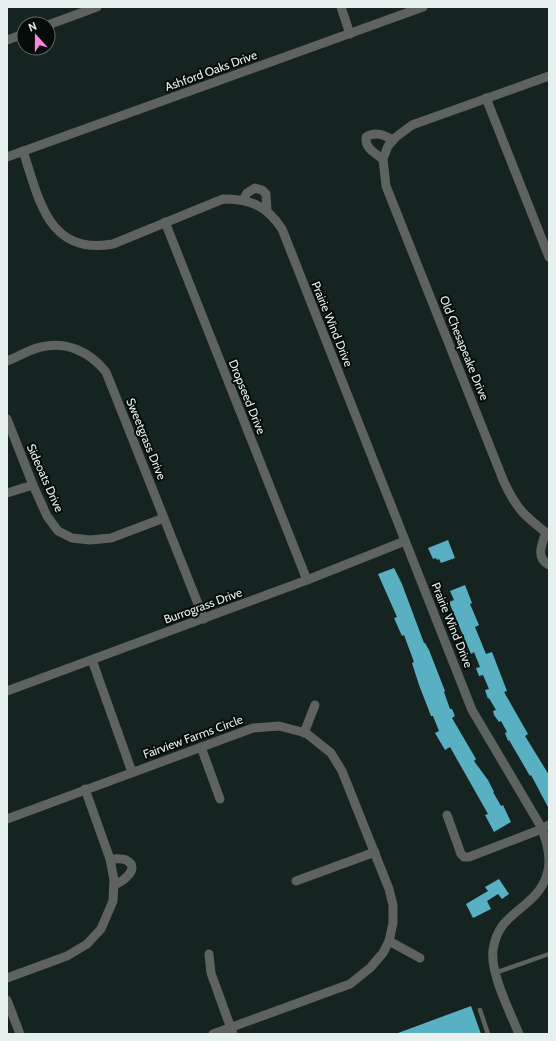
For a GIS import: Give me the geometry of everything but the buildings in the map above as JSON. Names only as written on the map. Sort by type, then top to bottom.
[{"type":"street","points":[[56,22],[97,7]]},
{"type":"street","points":[[341,7],[350,34]]},
{"type":"street","name":"Ashford Oaks Drive","points":[[7,157],[423,7]]},
{"type":"street","points":[[393,140],[379,134],[372,134],[366,136],[365,142],[370,150],[383,159],[388,146],[393,140],[412,125],[549,76]]},
{"type":"street","points":[[486,98],[549,257]]},
{"type":"street","name":"Prairie Wind Drive","points":[[23,152],[42,208],[49,221],[58,231],[71,240],[87,245],[100,246],[113,244],[223,199],[243,200],[254,204],[266,211],[276,220],[282,229],[472,710],[546,827],[546,839],[549,852],[548,871],[543,887],[529,902],[509,917],[499,931],[493,950],[495,973],[519,1034]]},
{"type":"street","name":"Old Chesapeake Drive","points":[[383,159],[386,186],[504,482],[513,501],[525,516],[547,534],[540,552],[544,562],[549,565]]},
{"type":"street","points":[[243,200],[247,193],[255,188],[262,190],[266,194],[266,211]]},
{"type":"street","name":"Dropseed Drive","points":[[165,222],[307,580]]},
{"type":"street","name":"Sweetgrass Drive","points":[[7,361],[40,347],[56,345],[78,349],[98,361],[106,372],[204,618]]},
{"type":"street","name":"Sideoats Drive","points":[[7,419],[46,516],[58,531],[72,538],[90,540],[111,538],[164,518]]},
{"type":"street","points":[[7,493],[33,484]]},
{"type":"street","name":"Burrograss Drive","points":[[7,691],[307,580],[405,541]]},
{"type":"street","points":[[92,660],[132,772]]},
{"type":"street","points":[[304,733],[315,705]]},
{"type":"street","name":"Fairview Farms Circle","points":[[7,819],[253,728],[280,726],[304,733],[331,752],[342,772],[389,889],[393,906],[393,923],[389,941],[383,953],[370,968],[350,984],[232,1031],[213,1034]]},
{"type":"street","points":[[201,747],[220,799]]},
{"type":"street","points":[[7,978],[67,956],[87,944],[101,929],[113,901],[114,884],[110,859],[85,789]]},
{"type":"street","points":[[447,815],[461,854],[464,857],[470,857],[546,827]]},
{"type":"street","points":[[296,881],[375,852]]},
{"type":"street","points":[[110,859],[126,860],[132,867],[132,872],[125,879],[114,884]]},
{"type":"street","points":[[389,941],[420,958]]},
{"type":"street","points":[[209,954],[211,973],[232,1031]]},
{"type":"street","points":[[7,1000],[20,1034]]},
{"type":"lane","points":[[495,973],[549,954]]},
{"type":"lane","points":[[480,1010],[488,1034]]}]
